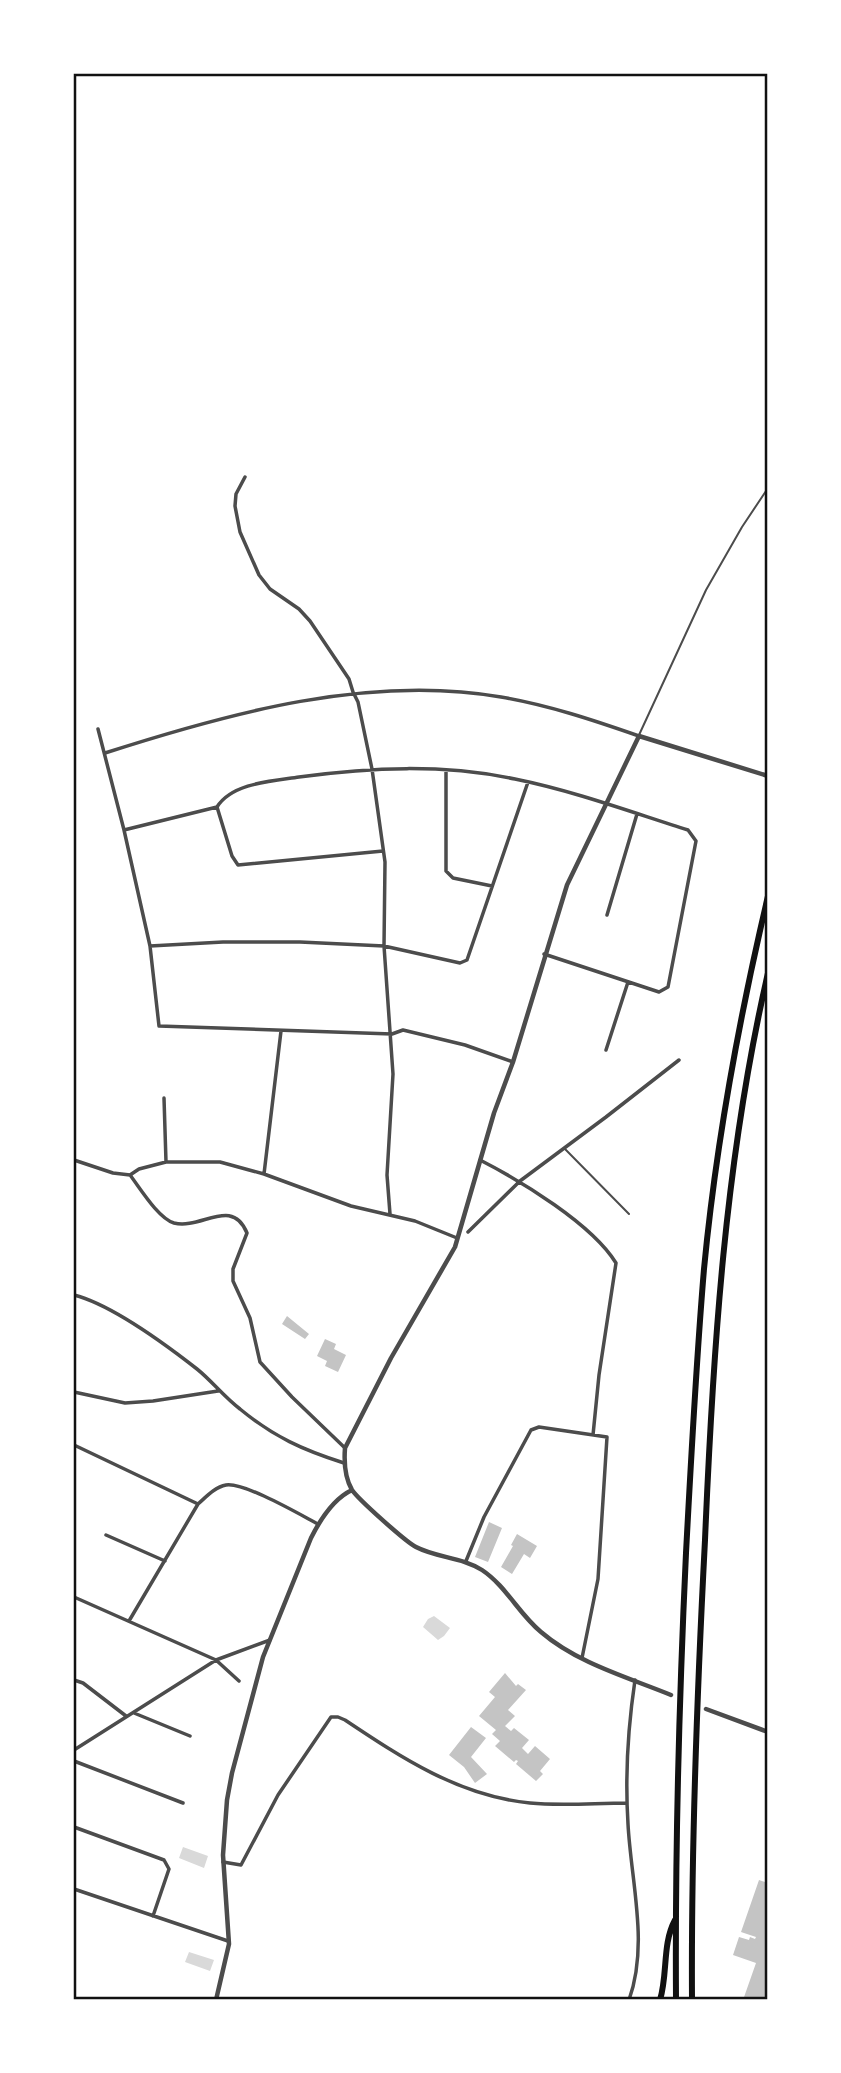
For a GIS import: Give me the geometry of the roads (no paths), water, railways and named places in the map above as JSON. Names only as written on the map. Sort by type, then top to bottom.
[{"type":"highway","points":[[676,2000],[679,1705],[693,1409],[705,1267],[732,1066],[745,994],[768,896]]},
{"type":"highway","points":[[692,2000],[696,1714],[711,1410],[729,1203],[747,1074],[768,973]]},
{"type":"highway","points":[[660,2000],[664,1987],[669,1930],[676,1918]]},
{"type":"street","points":[[245,477],[236,494],[235,506],[240,532],[259,575],[270,589],[299,609],[310,621],[349,679],[359,702],[373,769],[384,850],[384,946],[392,1034],[393,1074],[387,1175],[390,1214]]},
{"type":"street","points":[[104,754],[233,715],[353,692],[429,691],[499,697],[575,714],[768,776]]},
{"type":"street","points":[[98,729],[150,946],[159,1026],[392,1034],[403,1030],[465,1045],[513,1062]]},
{"type":"street","points":[[639,736],[568,882],[448,1263],[391,1358],[345,1448],[344,1463],[352,1490],[404,1539],[416,1547],[466,1562],[494,1580],[538,1630],[555,1644],[671,1695]]},
{"type":"street","points":[[124,830],[217,807],[222,800],[241,788],[283,779],[373,769],[446,769],[528,782],[607,803],[688,830],[696,841],[668,987],[659,992],[544,954]]},
{"type":"street","points":[[446,769],[446,871],[453,878],[492,886]]},
{"type":"street","points":[[150,946],[300,942],[384,946],[460,963],[467,960],[528,782]]},
{"type":"street","points":[[217,807],[232,856],[238,865],[384,850]]},
{"type":"street","points":[[607,915],[637,814]]},
{"type":"street","points":[[606,1050],[628,982]]},
{"type":"street","points":[[264,1174],[281,1031]]},
{"type":"street","points":[[468,1232],[520,1181],[678,1060]]},
{"type":"street","points":[[164,1098],[166,1162]]},
{"type":"street","points":[[74,1160],[130,1175],[164,1219],[190,1224],[223,1215],[234,1216],[243,1224],[247,1233],[233,1269],[233,1281],[250,1318],[260,1362],[292,1398],[345,1448]]},
{"type":"street","points":[[480,1160],[520,1181],[607,1248],[616,1263],[593,1435]]},
{"type":"street","points":[[130,1175],[139,1169],[166,1162],[220,1162],[264,1174],[351,1206],[415,1221],[457,1238]]},
{"type":"street","points":[[74,1295],[104,1306],[144,1332],[199,1371],[242,1411],[300,1449],[344,1463]]},
{"type":"street","points":[[74,1392],[125,1403],[218,1391]]},
{"type":"street","points":[[466,1562],[484,1517],[531,1430],[539,1427],[607,1437],[598,1579],[582,1658]]},
{"type":"street","points":[[74,1445],[198,1504]]},
{"type":"street","points":[[129,1622],[198,1504],[225,1485],[241,1486],[318,1524]]},
{"type":"street","points":[[216,2000],[228,1941],[223,1862],[227,1800],[232,1773],[270,1640],[318,1524],[342,1494],[352,1490]]},
{"type":"street","points":[[106,1535],[164,1561]]},
{"type":"street","points":[[74,1597],[216,1660],[239,1681]]},
{"type":"street","points":[[74,1750],[216,1660],[270,1640]]},
{"type":"street","points":[[74,1680],[83,1682],[125,1716]]},
{"type":"street","points":[[629,2000],[640,1955],[627,1803],[629,1722],[635,1680]]},
{"type":"street","points":[[706,1709],[768,1732]]},
{"type":"street","points":[[133,1712],[190,1736]]},
{"type":"street","points":[[223,1862],[241,1865],[278,1795],[331,1717],[345,1720],[412,1764],[475,1791],[530,1803],[627,1803]]},
{"type":"street","points":[[74,1761],[183,1803]]},
{"type":"street","points":[[74,1827],[164,1860],[169,1869],[153,1916]]},
{"type":"street","points":[[74,1889],[228,1941]]},
{"type":"lane","points":[[639,736],[647,713],[706,590],[768,488]]},
{"type":"lane","points":[[564,1148],[629,1214]]}]
